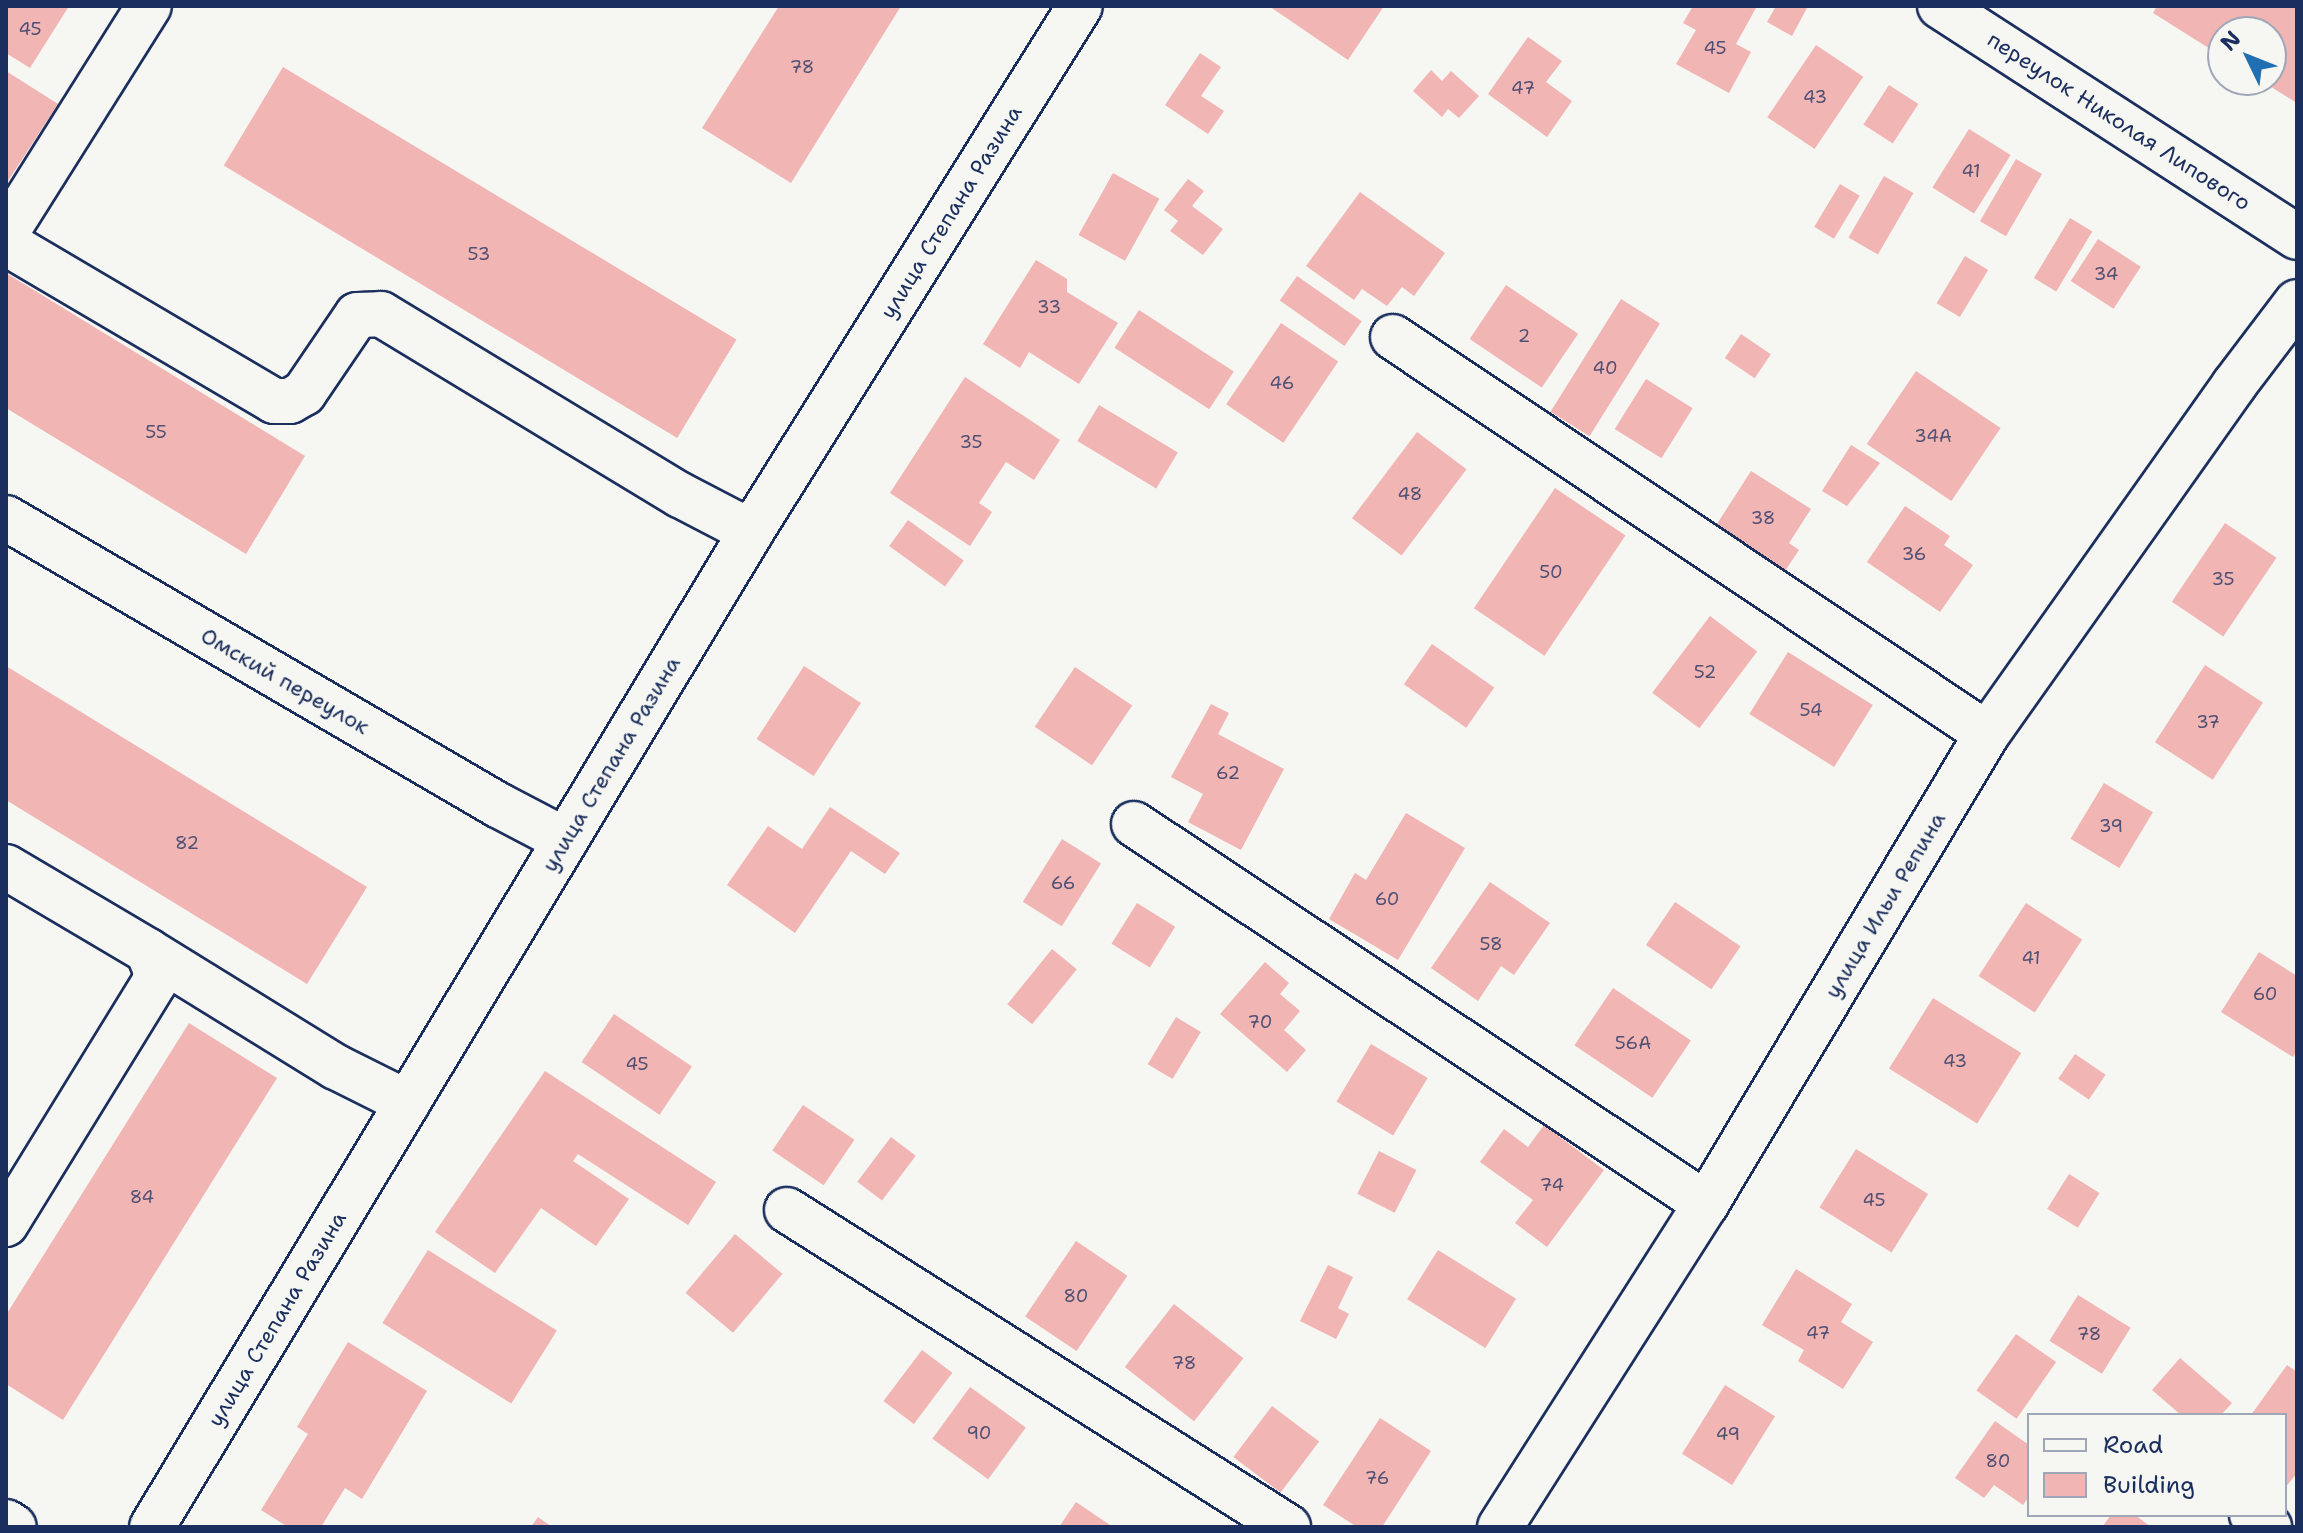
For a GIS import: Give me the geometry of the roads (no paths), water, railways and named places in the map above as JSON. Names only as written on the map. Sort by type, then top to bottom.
[{"type":"street","points":[[6,233],[149,6]]},
{"type":"street","name":"улица Степана Разина","points":[[169,1521],[408,1103],[565,840],[751,532],[1080,6]]},
{"type":"street","name":"переулок Николая Липового","points":[[1940,6],[2297,237]]},
{"type":"street","points":[[6,243],[274,401],[290,401],[304,393],[357,315],[381,314],[680,495],[751,532]]},
{"type":"street","name":"улица Ильи Репина","points":[[1500,1527],[1706,1204],[1987,734],[2242,374],[2297,302]]},
{"type":"street","points":[[1393,337],[1987,734]]},
{"type":"street","name":"Омский переулок","points":[[6,518],[484,798],[565,840]]},
{"type":"street","points":[[1134,824],[1706,1204]]},
{"type":"street","points":[[6,867],[336,1067],[408,1103]]},
{"type":"street","points":[[6,1224],[154,983],[154,960],[148,951]]},
{"type":"street","points":[[787,1210],[1288,1527]]},
{"type":"street","points":[[6,1522],[14,1527]]}]
